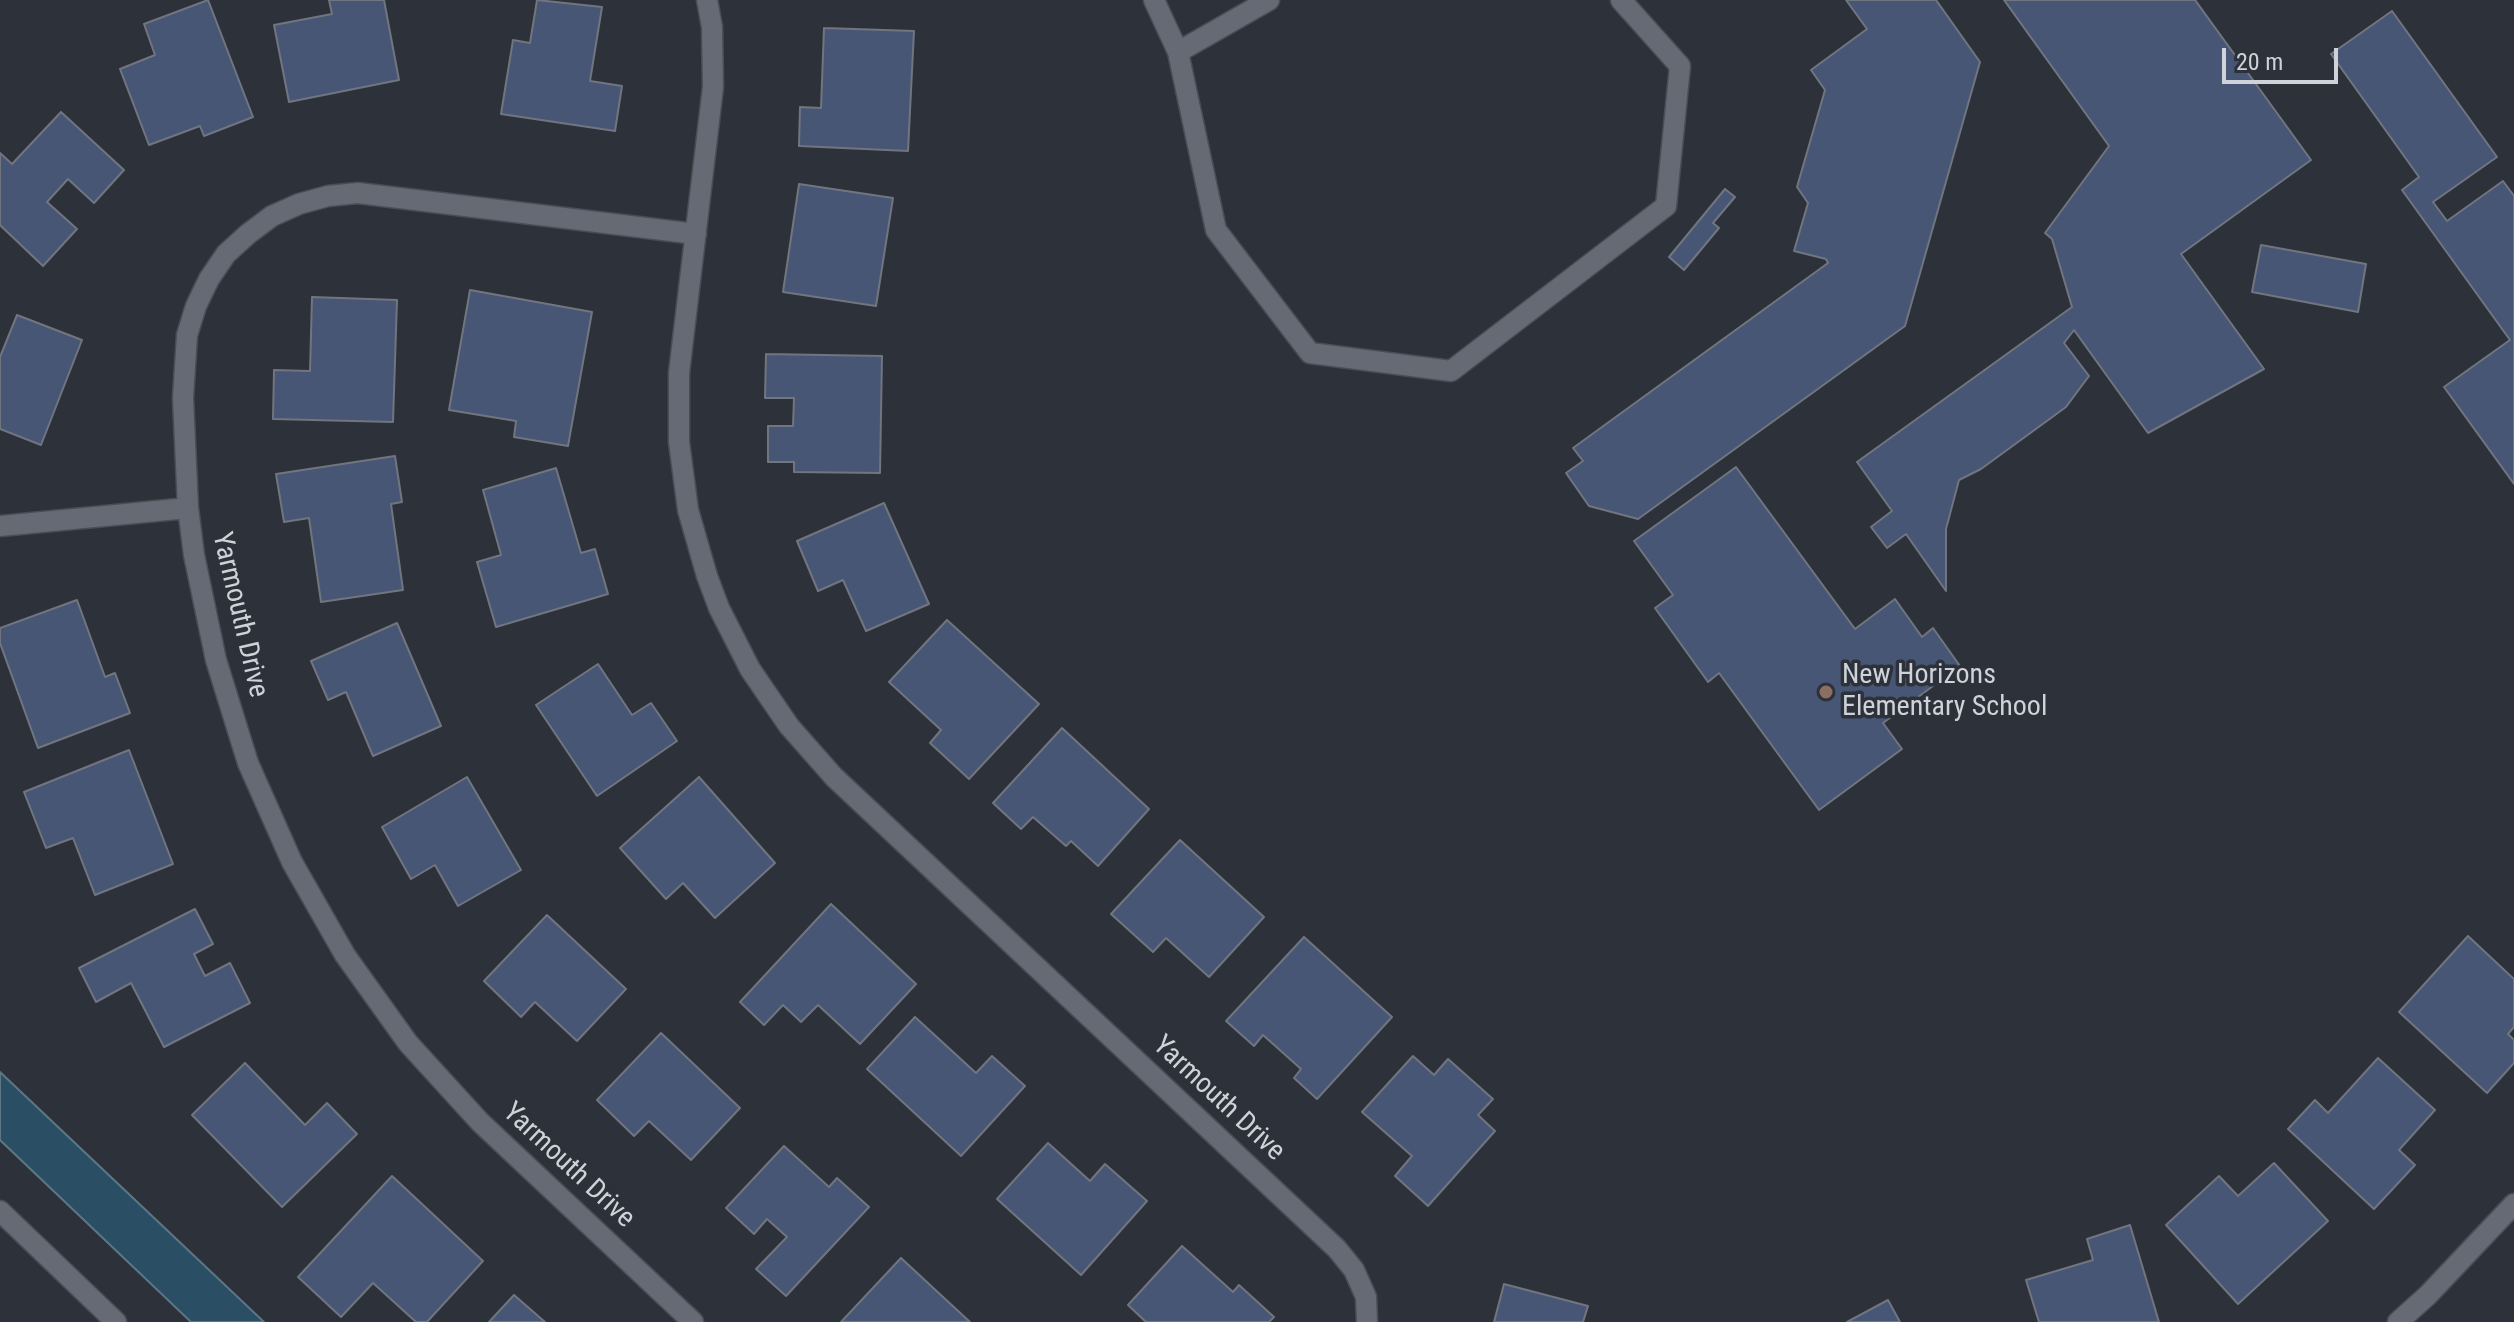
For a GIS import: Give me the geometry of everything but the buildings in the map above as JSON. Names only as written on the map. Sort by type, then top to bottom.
[{"type":"street","name":"Yarmouth Drive","points":[[707,0],[712,27],[713,87],[679,373],[679,442],[688,510],[719,608],[750,669],[789,726],[834,777],[1337,1249],[1354,1270],[1366,1297],[1367,1322]]},
{"type":"street","points":[[1154,0],[1178,52],[1216,230],[1310,353],[1451,371],[1666,206],[1680,66],[1621,0]]},
{"type":"street","points":[[1178,52],[1269,0]]},
{"type":"street","name":"Yarmouth Drive","points":[[693,1322],[480,1122],[408,1043],[345,955],[292,862],[248,763],[216,660],[194,555],[188,508],[183,398],[187,335],[209,279],[226,254],[248,234],[272,216],[314,200],[358,193],[696,234]]},
{"type":"street","points":[[0,526],[188,508]]},
{"type":"street","points":[[2398,1322],[2428,1295],[2514,1204]]},
{"type":"street","points":[[0,1211],[116,1322]]},
{"type":"water","points":[[0,1072],[264,1322],[191,1322],[0,1140]]},
{"type":"place","name":"New Horizons Elementary School","points":[[1826,692]]}]
